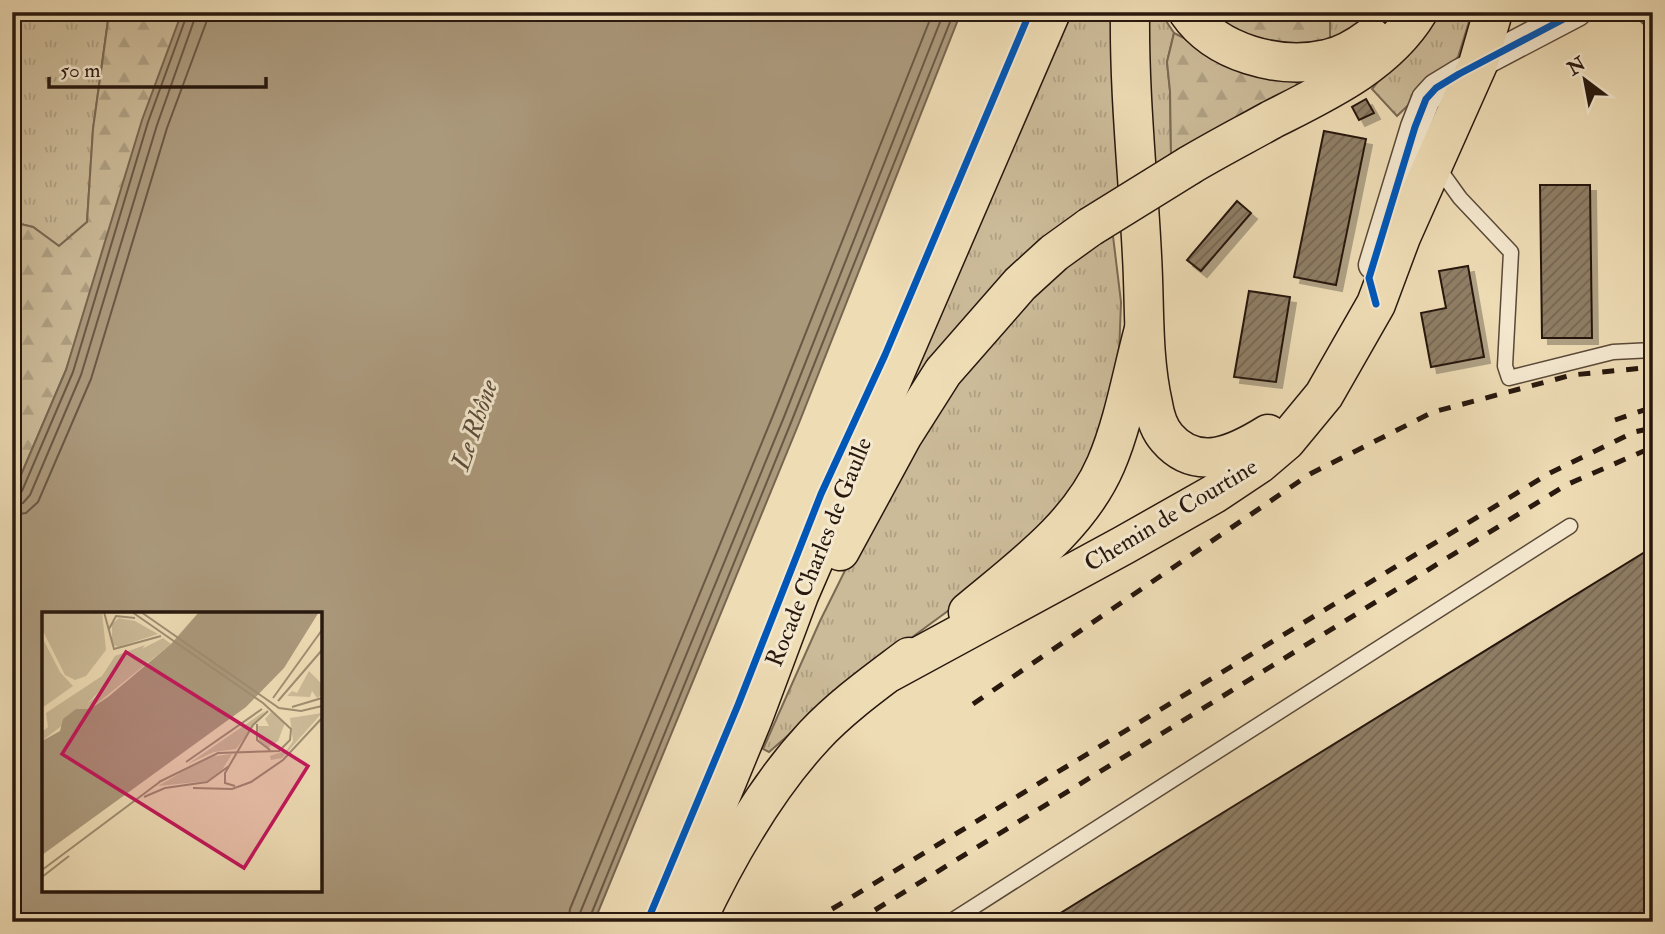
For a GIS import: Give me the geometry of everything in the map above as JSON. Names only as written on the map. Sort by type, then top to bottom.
[{"type":"main road","name":"Rocade Charles de Gaulle","points":[[669,922],[753,718],[805,582],[1051,12]]},
{"type":"main road","points":[[1130,12],[1144,329],[1149,385],[1157,421],[1168,438],[1184,452],[1203,458],[1225,456],[1275,430],[1324,395]]},
{"type":"main road","points":[[1188,12],[1221,42],[1255,57],[1290,63],[1328,59],[1361,44],[1399,12]]},
{"type":"main road","points":[[753,718],[810,606],[904,435],[943,372],[1020,284],[1054,253],[1090,227],[1191,165],[1317,96],[1376,60],[1410,25],[1418,12]]},
{"type":"main road","name":"Chemin de Courtine","points":[[890,671],[1214,494],[1259,464],[1286,441],[1324,395],[1376,304],[1401,237],[1478,64],[1493,12]]},
{"type":"main road","points":[[696,922],[715,880],[751,820],[788,767],[814,736],[848,704],[955,624],[1040,551],[1068,523],[1090,493],[1106,464],[1144,329]]},
{"type":"street","points":[[1376,304],[1369,278],[1426,99],[1436,88],[1577,12]]},
{"type":"lane","points":[[1434,162],[1460,198],[1511,252],[1505,366],[1509,378],[1612,352],[1653,350]]},
{"type":"lane","points":[[950,922],[1570,526]]},
{"type":"green space","points":[[12,12],[106,12],[108,20],[93,129],[87,222],[59,246],[33,227],[12,222]]},
{"type":"green space","points":[[106,12],[182,12],[66,370],[12,496],[12,222],[33,227],[59,246],[87,222],[93,129],[108,21]]},
{"type":"green space","points":[[1071,12],[1117,12],[1121,186],[867,477],[1021,129]]},
{"type":"green space","points":[[1136,12],[1160,12],[1174,33],[1167,62],[1171,154],[1151,168]]},
{"type":"green space","points":[[1208,12],[1332,12],[1330,46],[1282,45],[1232,31]]},
{"type":"green space","points":[[1332,12],[1377,12],[1360,28],[1330,46]]},
{"type":"green space","points":[[1434,12],[1472,12],[1458,57],[1397,116],[1372,89]]},
{"type":"green space","points":[[1174,33],[1214,53],[1297,78],[1296,94],[1220,127],[1171,154],[1167,62]]},
{"type":"green space","points":[[1113,236],[1121,302],[1118,381],[1093,463],[1009,566],[839,691],[769,752],[763,749],[820,621],[874,512],[973,354],[1066,261]]},
{"type":"water","name":"Le Rhône","points":[[182,12],[961,12],[799,423],[594,922],[12,922],[12,496],[66,370],[142,120]]},
{"type":"building","points":[[1366,99],[1374,113],[1359,120],[1352,107]]},
{"type":"building","points":[[1324,131],[1366,139],[1336,285],[1294,277]]},
{"type":"building","points":[[1540,185],[1590,185],[1592,338],[1542,338]]},
{"type":"building","points":[[1237,201],[1251,213],[1201,271],[1187,260]]},
{"type":"building","points":[[1468,266],[1484,357],[1431,367],[1421,313],[1446,308],[1439,271]]},
{"type":"building","points":[[1249,291],[1290,297],[1276,382],[1234,377]]},
{"type":"building","points":[[1653,547],[1653,922],[1046,922]]},
{"type":"railway","points":[[973,704],[1310,474],[1433,412],[1572,375],[1653,367]]},
{"type":"railway","points":[[1615,420],[1653,407]]},
{"type":"railway","points":[[832,909],[1550,473],[1634,432],[1653,428]]},
{"type":"railway","points":[[875,910],[1566,485],[1653,447]]},
{"type":"railway","points":[[1646,472],[1653,469]]},
{"type":"cycle path","points":[[647,922],[738,705],[821,494],[885,355],[1030,12]]},
{"type":"cycle path","points":[[1376,304],[1369,278],[1426,99],[1436,88],[1459,74],[1577,12]]}]
